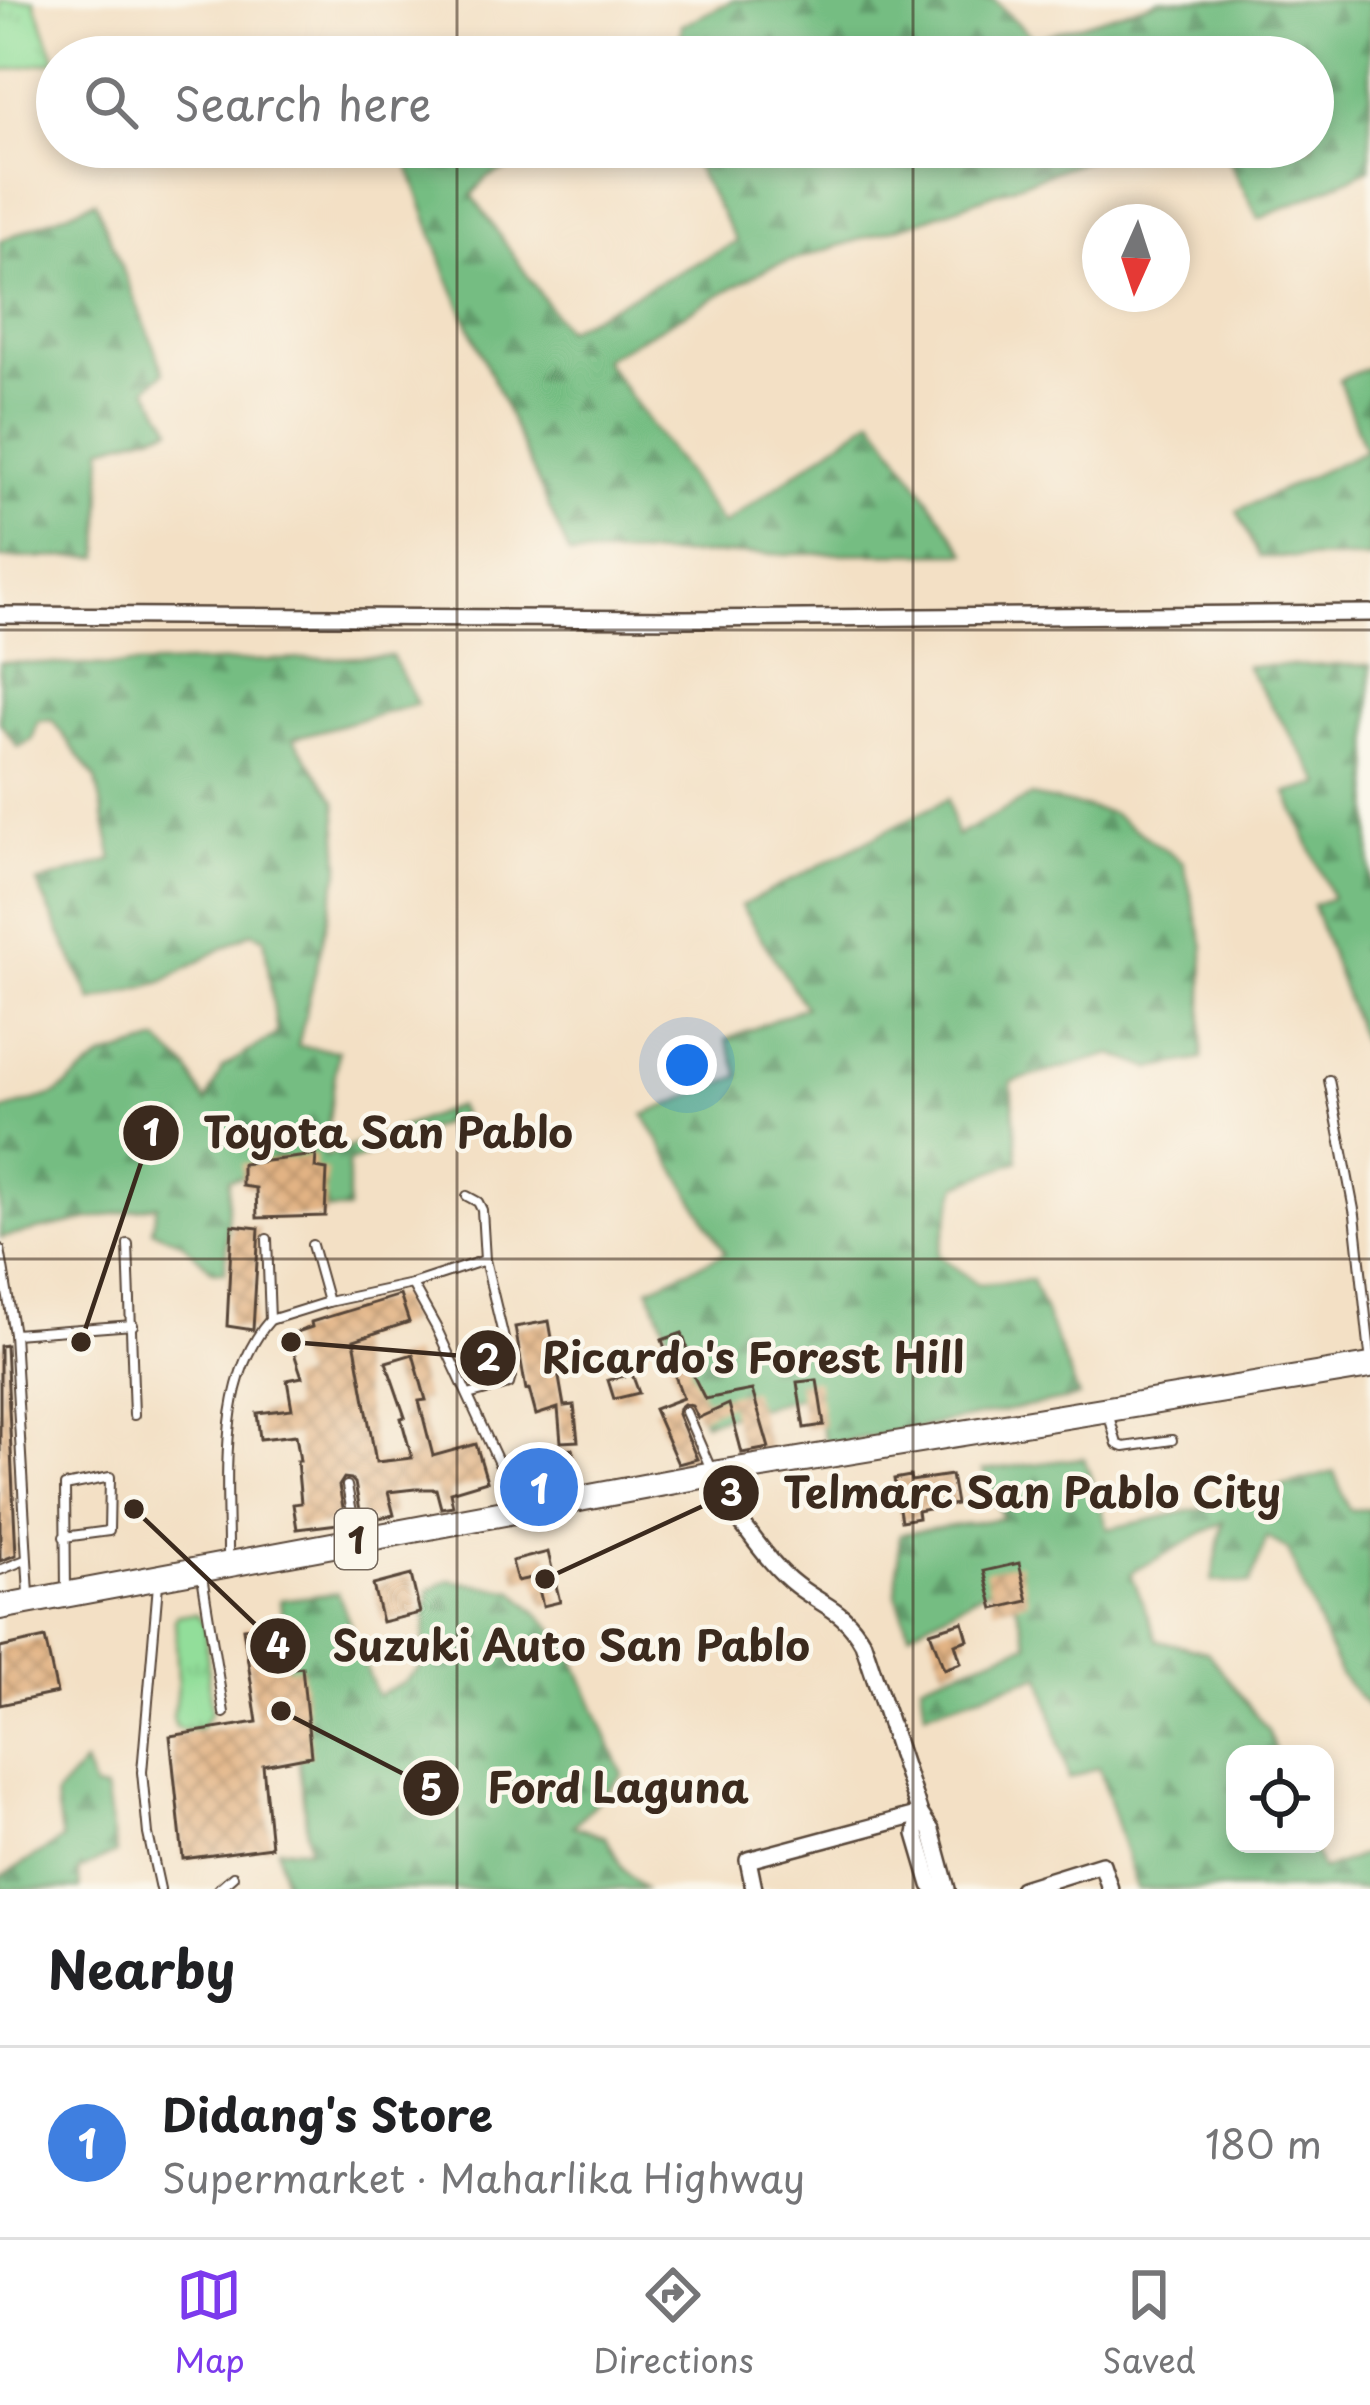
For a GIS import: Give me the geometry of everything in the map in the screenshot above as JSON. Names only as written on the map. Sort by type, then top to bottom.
[{"type":"main road","name":"1","points":[[0,1607],[713,1474],[1370,1366]]},
{"type":"street","points":[[0,615],[709,619],[1370,613]]},
{"type":"street","points":[[742,1525],[797,1587],[853,1625],[920,1814],[931,1830],[947,1889]]},
{"type":"street","points":[[754,1889],[748,1860],[920,1814]]},
{"type":"street","points":[[920,1814],[916,1834],[935,1889]]},
{"type":"street","points":[[1022,1889],[1102,1864],[1109,1889]]},
{"type":"lane","points":[[1329,1080],[1355,1215],[1370,1354]]},
{"type":"lane","points":[[466,1196],[482,1210],[485,1260],[512,1372],[508,1384],[468,1395]]},
{"type":"lane","points":[[267,1239],[270,1321]]},
{"type":"lane","points":[[128,1244],[134,1415]]},
{"type":"lane","points":[[312,1245],[328,1302]]},
{"type":"lane","points":[[0,1249],[14,1334],[29,1601]]},
{"type":"lane","points":[[229,1564],[230,1416],[254,1339],[270,1321],[485,1260]]},
{"type":"lane","points":[[412,1284],[519,1509]]},
{"type":"lane","points":[[14,1334],[133,1325]]},
{"type":"lane","points":[[1107,1409],[1117,1444],[1172,1440]]},
{"type":"lane","points":[[686,1412],[713,1474],[736,1504],[742,1525]]},
{"type":"lane","points":[[64,1538],[109,1531],[110,1477],[65,1486],[64,1538],[66,1594]]},
{"type":"lane","points":[[347,1486],[357,1539]]},
{"type":"lane","points":[[0,1570],[25,1560]]},
{"type":"lane","points":[[201,1568],[224,1713]]},
{"type":"lane","points":[[159,1577],[142,1772],[160,1889]]},
{"type":"lane","points":[[218,1889],[233,1876]]},
{"type":"green space","points":[[0,0],[34,0],[47,36],[36,36],[36,65],[0,71]]},
{"type":"green space","points":[[734,0],[994,0],[1031,36],[681,36],[682,25]]},
{"type":"green space","points":[[1161,0],[1370,0],[1370,169],[1259,219],[1233,168],[1334,168],[1334,36],[1044,36]]},
{"type":"green space","points":[[409,168],[510,168],[486,178],[472,195],[565,330],[737,242],[696,168],[1063,168],[923,220],[770,267],[603,359],[723,525],[873,418],[966,553],[570,555],[447,275]]},
{"type":"green space","points":[[95,201],[164,372],[147,388],[172,428],[103,447],[100,557],[0,558],[0,241]]},
{"type":"green space","points":[[1370,367],[1370,558],[1260,557],[1237,511],[1365,451],[1339,380]]},
{"type":"green space","points":[[392,656],[417,704],[293,738],[336,801],[340,866],[298,1046],[338,1051],[324,1157],[457,1106],[462,1115],[348,1163],[348,1210],[328,1210],[311,1167],[229,1179],[225,1272],[213,1271],[180,1241],[152,1230],[157,1205],[0,1238],[0,1111],[55,1095],[102,1058],[159,1041],[188,1069],[206,1103],[222,1068],[277,1034],[264,937],[252,932],[162,982],[92,1001],[37,883],[113,860],[96,779],[52,720],[38,721],[32,740],[18,747],[0,722],[0,662],[106,666]]},
{"type":"green space","points":[[1370,665],[1370,1065],[1313,905],[1332,898],[1287,793],[1322,784],[1246,666]]},
{"type":"green space","points":[[1031,796],[1111,813],[1183,862],[1204,946],[1202,1059],[1151,1069],[1113,1054],[1011,1082],[1018,1161],[958,1185],[938,1255],[978,1284],[1032,1280],[1079,1397],[827,1445],[811,1394],[704,1422],[649,1288],[725,1253],[644,1115],[740,1076],[726,1040],[805,1007],[741,906],[948,799],[956,836]]},
{"type":"green space","points":[[1084,1458],[1108,1529],[1334,1472],[1349,1510],[1370,1509],[1370,1709],[1340,1675],[1288,1550],[1267,1537],[1250,1584],[1212,1581],[1223,1522],[1131,1573],[1157,1640],[1207,1652],[1268,1730],[1274,1745],[1226,1745],[1226,1853],[1315,1853],[1322,1870],[1370,1852],[1370,1889],[1137,1889],[1099,1767],[1069,1779],[1041,1675],[925,1712],[921,1683],[1028,1644],[1008,1578],[909,1632],[896,1594],[900,1534],[1003,1518],[983,1470]]},
{"type":"green space","points":[[449,1580],[514,1591],[567,1642],[623,1775],[573,1826],[606,1837],[622,1868],[644,1889],[285,1889],[278,1848],[309,1849],[280,1600],[338,1593],[377,1696],[421,1667],[429,1590]]},
{"type":"green space","points":[[197,1614],[205,1625],[211,1712],[201,1728],[184,1730],[176,1727],[173,1717],[178,1680],[175,1620],[178,1615]]},
{"type":"green space","points":[[84,1764],[94,1789],[105,1791],[116,1853],[78,1871],[80,1889],[0,1889],[0,1878],[62,1840],[55,1796]]},
{"type":"building","points":[[316,1155],[315,1168],[327,1170],[325,1216],[257,1218],[256,1188],[242,1186],[242,1164]]},
{"type":"building","points":[[232,1225],[259,1228],[253,1330],[227,1326]]},
{"type":"building","points":[[400,1295],[409,1322],[354,1340],[376,1462],[412,1458],[401,1418],[405,1417],[386,1362],[413,1354],[426,1400],[419,1401],[433,1456],[476,1444],[487,1481],[450,1492],[453,1506],[441,1508],[436,1489],[388,1492],[394,1515],[362,1521],[355,1483],[344,1478],[339,1486],[346,1523],[297,1529],[293,1504],[301,1503],[296,1435],[260,1439],[257,1413],[292,1409],[287,1380],[302,1377],[288,1335],[312,1327],[311,1322]]},
{"type":"building","points":[[549,1321],[564,1406],[574,1405],[578,1441],[561,1442],[558,1408],[536,1415],[526,1390],[515,1327]]},
{"type":"building","points":[[682,1333],[693,1366],[689,1367],[705,1399],[752,1390],[769,1448],[742,1453],[729,1404],[698,1418],[692,1406],[684,1404],[678,1414],[697,1459],[678,1464],[654,1409],[683,1398],[662,1340]]},
{"type":"building","points":[[6,1345],[16,1555],[0,1561],[0,1346]]},
{"type":"building","points":[[632,1374],[639,1393],[614,1399],[608,1380]]},
{"type":"building","points":[[817,1380],[824,1425],[804,1428],[797,1382]]},
{"type":"building","points":[[572,1449],[581,1477],[535,1490],[528,1458]]},
{"type":"building","points":[[951,1475],[956,1504],[917,1511],[918,1518],[901,1521],[894,1479]]},
{"type":"building","points":[[548,1552],[560,1602],[543,1606],[536,1577],[517,1581],[512,1561]]},
{"type":"building","points":[[1019,1563],[1028,1601],[994,1609],[984,1571]]},
{"type":"building","points":[[411,1575],[420,1613],[382,1622],[373,1585]]},
{"type":"building","points":[[963,1622],[968,1640],[955,1644],[961,1663],[944,1669],[930,1632]]},
{"type":"building","points":[[283,1623],[286,1669],[302,1667],[311,1756],[263,1765],[271,1847],[183,1859],[170,1736],[257,1722],[243,1628]]},
{"type":"building","points":[[45,1638],[57,1693],[0,1705],[0,1648]]},
{"type":"place","name":"Toyota San Pablo","points":[[81,1342]]},
{"type":"place","name":"Ricardo's Forest Hill","points":[[291,1342]]},
{"type":"place","name":"Didang's Store","points":[[539,1487]]},
{"type":"place","name":"Suzuki Auto San Pablo","points":[[134,1509]]},
{"type":"place","name":"Telmarc San Pablo City","points":[[545,1579]]},
{"type":"place","name":"Ford Laguna","points":[[281,1711]]}]
